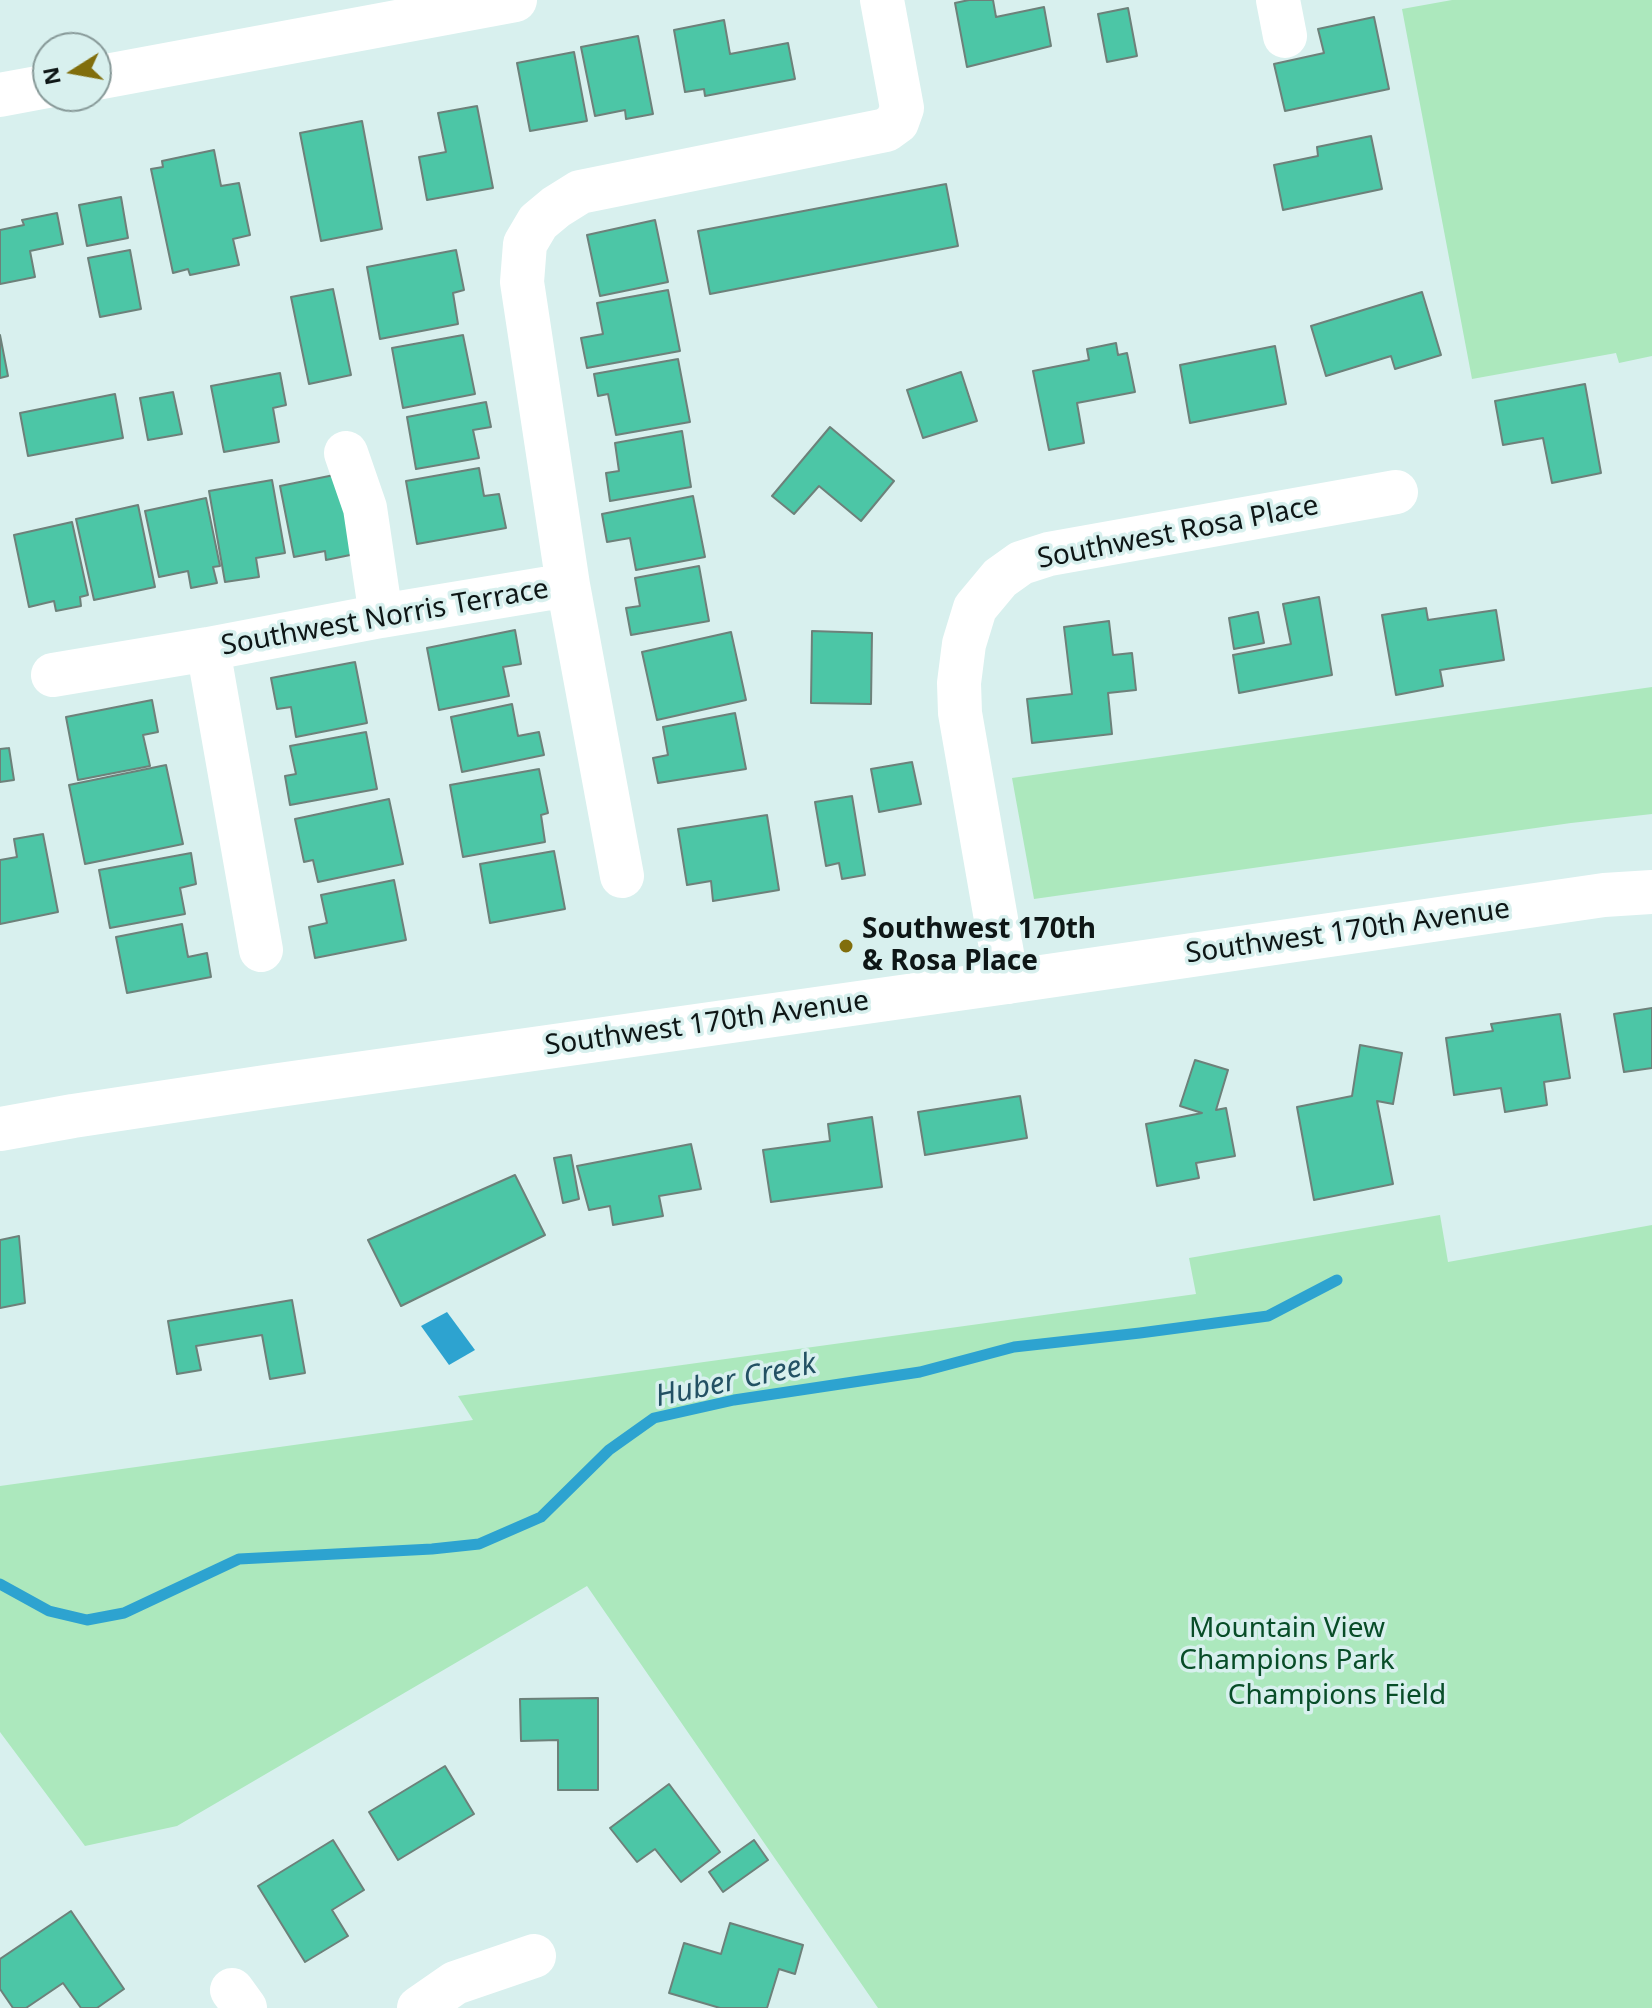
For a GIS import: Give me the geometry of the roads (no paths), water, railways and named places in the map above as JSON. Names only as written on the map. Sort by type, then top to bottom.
[{"type":"street","points":[[112,75],[515,0]]},
{"type":"street","name":"Southwest Norris Terrace","points":[[53,675],[568,585],[522,282],[525,244],[538,222],[580,192],[886,130],[897,122],[902,108],[882,0]]},
{"type":"street","points":[[0,95],[32,89]]},
{"type":"street","points":[[346,453],[365,508],[381,616]]},
{"type":"street","name":"Southwest Rosa Place","points":[[1007,982],[960,713],[959,683],[964,644],[975,608],[1000,578],[1021,563],[1049,554],[1396,492]]},
{"type":"street","points":[[568,585],[622,876]]},
{"type":"street","points":[[208,649],[261,950]]},
{"type":"street","name":"Southwest 170th Avenue","points":[[0,1129],[257,1088],[1588,897],[1652,892]]},
{"type":"street","points":[[419,2008],[455,1983],[534,1956]]},
{"type":"water","points":[[447,1312],[475,1350],[449,1365],[421,1326]]},
{"type":"waterway","name":"Huber Creek","points":[[0,1584],[49,1611],[87,1620],[124,1613],[239,1559],[479,1544],[541,1517],[609,1450],[654,1418],[734,1400],[920,1372],[1014,1347],[1268,1316],[1337,1280]]},
{"type":"place","name":"Southwest 170th & Rosa Place","points":[[846,946]]},
{"type":"park label","name":"Mountain View Champions Park","points":[[1287,1645]]},
{"type":"park label","name":"Champions Field","points":[[1337,1696]]}]
